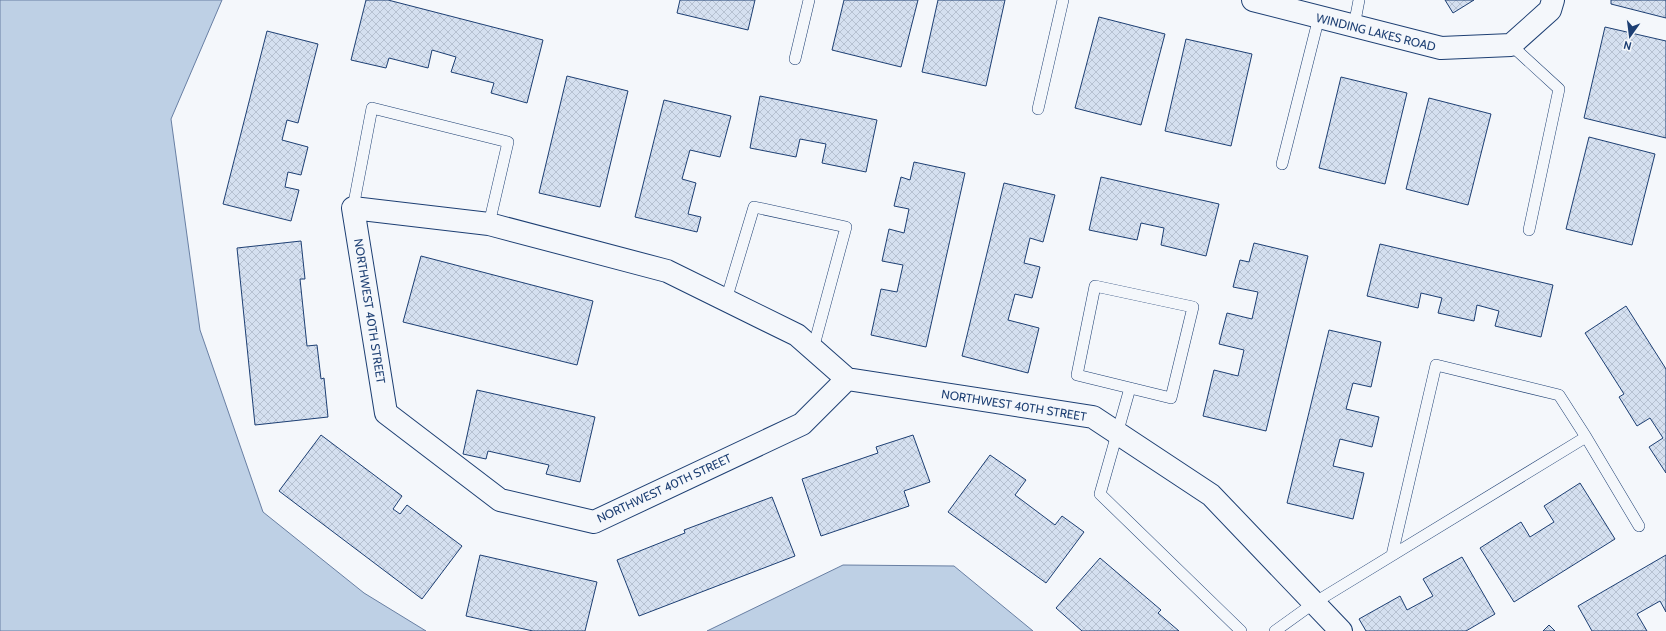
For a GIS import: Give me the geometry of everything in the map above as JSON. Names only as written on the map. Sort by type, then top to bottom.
[{"type":"street","name":"WINDING LAKES ROAD","points":[[1253,0],[1441,48],[1511,45]]},
{"type":"street","points":[[1511,45],[1550,10],[1553,0]]},
{"type":"street","points":[[353,208],[489,224],[667,271],[797,335],[847,379]]},
{"type":"street","name":"NORTHWEST 40TH STREET","points":[[353,208],[386,413],[500,500],[594,522],[802,424],[847,379],[1093,417],[1211,495],[1341,631]]},
{"type":"lane","points":[[795,59],[809,0]]},
{"type":"lane","points":[[1038,109],[1063,0]]},
{"type":"lane","points":[[1354,26],[1359,0]]},
{"type":"lane","points":[[1282,164],[1319,17]]},
{"type":"lane","points":[[1511,45],[1558,89],[1529,230]]},
{"type":"lane","points":[[353,208],[372,108],[508,142],[489,224]]},
{"type":"lane","points":[[726,300],[754,207],[846,227],[813,349]]},
{"type":"lane","points":[[1095,286],[1193,307],[1171,398],[1130,388],[1077,375],[1095,286]]},
{"type":"lane","points":[[1392,555],[1436,365],[1559,395],[1639,526]]},
{"type":"lane","points":[[1130,388],[1116,432],[1100,494],[1241,631]]},
{"type":"lane","points":[[1275,631],[1314,603],[1586,437]]},
{"type":"water","points":[[0,0],[222,0],[171,119],[200,330],[263,512],[364,593],[426,631],[0,631]]},
{"type":"water","points":[[843,565],[954,566],[1033,631],[707,631]]},
{"type":"building","points":[[366,0],[388,0],[543,40],[527,103],[491,93],[494,83],[451,72],[456,57],[432,50],[428,68],[389,58],[386,68],[351,60]]},
{"type":"building","points":[[680,0],[755,0],[748,30],[677,13]]},
{"type":"building","points":[[844,0],[918,0],[901,67],[832,50]]},
{"type":"building","points":[[938,0],[1005,0],[986,86],[922,72]]},
{"type":"building","points":[[1445,0],[1474,0],[1453,13]]},
{"type":"building","points":[[1611,0],[1666,0],[1666,18],[1611,4]]},
{"type":"building","points":[[1099,17],[1165,34],[1141,125],[1075,108]]},
{"type":"building","points":[[1605,27],[1666,41],[1666,138],[1584,118]]},
{"type":"building","points":[[267,31],[318,44],[298,123],[287,120],[282,140],[308,147],[301,175],[288,172],[285,187],[299,190],[291,221],[223,204]]},
{"type":"building","points":[[1186,39],[1252,54],[1231,146],[1165,131]]},
{"type":"building","points":[[567,76],[628,91],[600,207],[539,193]]},
{"type":"building","points":[[1341,77],[1407,93],[1385,184],[1319,168]]},
{"type":"building","points":[[760,96],[877,120],[866,172],[822,163],[826,144],[800,139],[796,157],[750,148]]},
{"type":"building","points":[[1429,98],[1491,114],[1468,205],[1406,189]]},
{"type":"building","points":[[664,100],[731,116],[720,157],[690,150],[682,179],[696,183],[688,214],[701,217],[697,232],[635,217]]},
{"type":"building","points":[[1589,137],[1655,154],[1632,245],[1566,229]]},
{"type":"building","points":[[914,162],[965,173],[926,347],[871,335],[881,289],[897,292],[903,265],[882,261],[889,229],[904,233],[909,209],[894,206],[901,177],[910,180]]},
{"type":"building","points":[[1101,177],[1219,204],[1206,256],[1161,245],[1164,228],[1141,223],[1137,240],[1089,230]]},
{"type":"building","points":[[1004,183],[1055,195],[1043,242],[1030,238],[1024,263],[1040,267],[1032,298],[1015,294],[1008,320],[1039,328],[1028,373],[962,356]]},
{"type":"building","points":[[301,241],[305,279],[300,279],[307,346],[317,345],[321,379],[324,378],[328,417],[255,425],[237,248]]},
{"type":"building","points":[[1254,243],[1308,256],[1266,431],[1203,416],[1214,370],[1238,376],[1244,350],[1219,344],[1227,313],[1252,319],[1258,292],[1233,287],[1240,260],[1249,262]]},
{"type":"building","points":[[1380,244],[1553,285],[1541,337],[1495,326],[1499,311],[1477,305],[1474,321],[1438,313],[1442,298],[1421,293],[1418,308],[1367,296]]},
{"type":"building","points":[[421,256],[593,301],[577,365],[403,322]]},
{"type":"building","points":[[1626,306],[1666,369],[1666,473],[1649,447],[1663,438],[1650,418],[1637,426],[1619,397],[1624,394],[1585,333]]},
{"type":"building","points":[[1329,330],[1381,342],[1371,387],[1353,383],[1346,409],[1379,417],[1372,447],[1340,439],[1333,466],[1364,473],[1353,519],[1287,503]]},
{"type":"building","points":[[477,390],[595,417],[580,482],[546,474],[549,465],[488,451],[486,459],[463,454]]},
{"type":"building","points":[[321,435],[402,496],[393,509],[400,514],[407,505],[462,546],[422,599],[279,491]]},
{"type":"building","points":[[913,435],[930,482],[904,491],[909,506],[821,536],[802,479],[878,453],[876,447]]},
{"type":"building","points":[[990,455],[1026,480],[1015,495],[1055,525],[1062,516],[1084,532],[1046,583],[948,512]]},
{"type":"building","points":[[1580,483],[1615,539],[1514,602],[1480,548],[1521,522],[1530,537],[1554,522],[1544,506]]},
{"type":"building","points":[[772,497],[795,556],[639,616],[617,560],[685,533],[684,530]]},
{"type":"building","points":[[480,555],[597,582],[585,631],[533,631],[466,616]]},
{"type":"building","points":[[1666,555],[1666,612],[1660,601],[1637,614],[1647,631],[1592,631],[1578,606]]},
{"type":"building","points":[[1462,557],[1495,614],[1466,631],[1366,631],[1359,619],[1400,596],[1407,610],[1433,596],[1423,579]]},
{"type":"building","points":[[1100,558],[1161,610],[1158,613],[1179,631],[1082,631],[1056,608]]},
{"type":"building","points":[[1549,625],[1555,631],[1543,631]]}]
